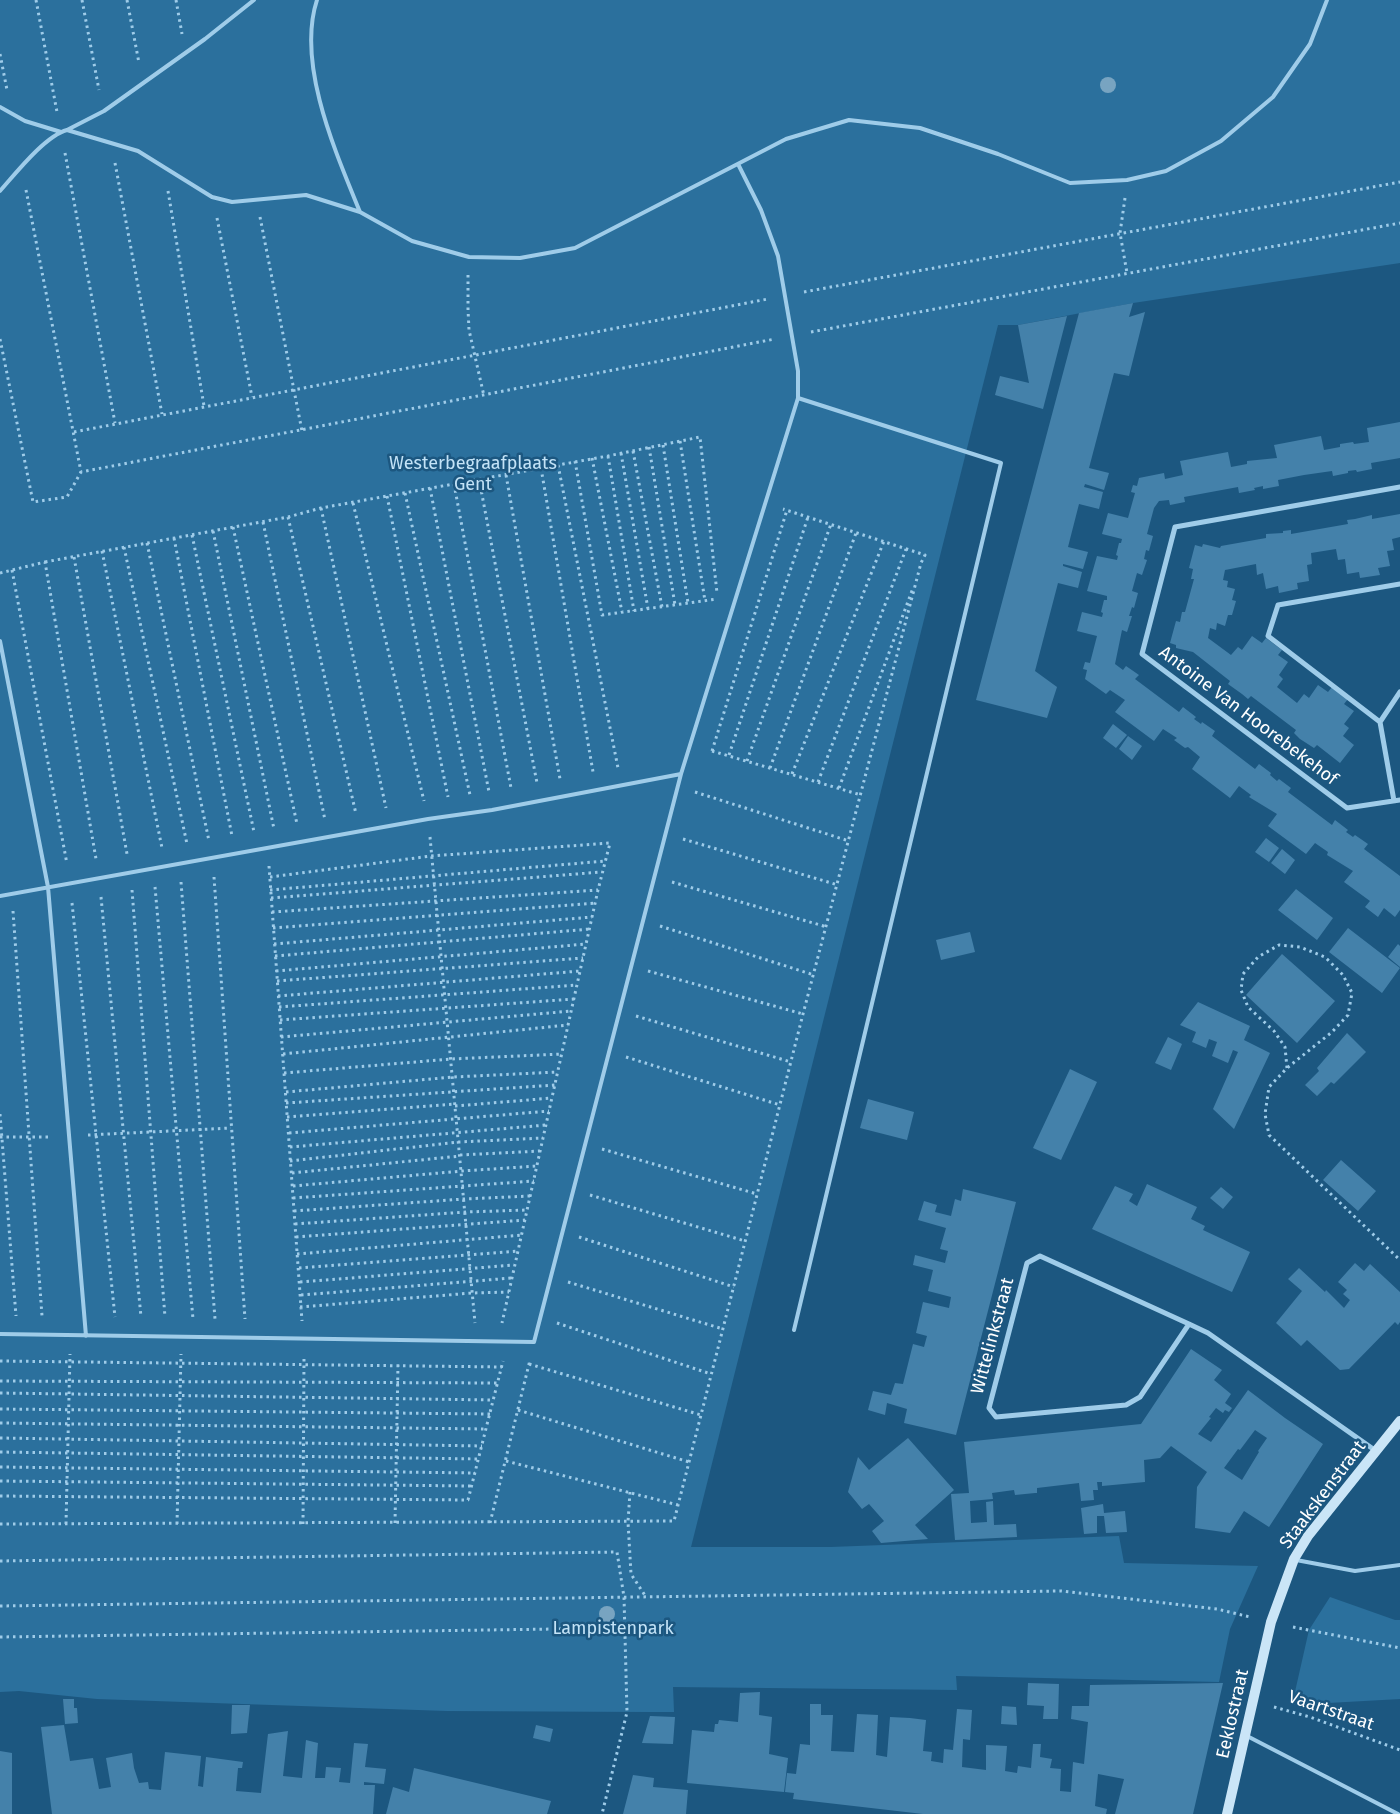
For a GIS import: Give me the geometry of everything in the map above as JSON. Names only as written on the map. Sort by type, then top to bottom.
[{"type":"street","name":"Antoine Van Hoorebekehof","points":[[1380,722],[1397,801],[1347,808],[1142,654],[1175,527],[1400,487]]},
{"type":"street","points":[[1400,584],[1278,605],[1268,636],[1380,722],[1400,692]]},
{"type":"street","name":"Wittelinkstraat","points":[[1189,1324],[1140,1397],[1126,1405],[996,1417],[988,1408],[1027,1263],[1040,1256],[1189,1324],[1208,1333],[1376,1451]]},
{"type":"street","name":"Staakskenstraat","points":[[1271,1622],[1294,1559],[1308,1536],[1400,1421]]},
{"type":"street","name":"Eeklostraat","points":[[1227,1814],[1271,1622]]},
{"type":"lane","points":[[0,191],[32,154],[61,132],[104,111],[254,0]]},
{"type":"lane","points":[[317,0],[312,33],[312,63],[319,100],[339,160],[360,212]]},
{"type":"lane","points":[[67,130],[138,151],[212,198],[232,202],[306,195],[360,212],[412,241],[469,257],[520,258],[575,248],[786,139],[849,120],[920,128],[998,154],[1070,183],[1127,180],[1166,171],[1221,141],[1273,97],[1310,44],[1327,0]]},
{"type":"lane","points":[[0,107],[25,120],[61,132]]},
{"type":"lane","points":[[0,1334],[534,1342],[677,786],[798,398],[798,371],[778,256],[762,210],[738,164]]},
{"type":"lane","points":[[794,1330],[1001,463],[798,398]]},
{"type":"lane","points":[[0,641],[48,887],[86,1336]]},
{"type":"lane","points":[[0,896],[428,819],[515,806],[681,774]]},
{"type":"lane","points":[[1294,1559],[1355,1571],[1400,1564]]},
{"type":"lane","points":[[1245,1735],[1398,1814]]},
{"type":"path","points":[[36,0],[115,423]]},
{"type":"path","points":[[82,0],[104,111]]},
{"type":"path","points":[[127,0],[143,83]]},
{"type":"path","points":[[176,0],[186,52]]},
{"type":"path","points":[[0,54],[11,112]]},
{"type":"path","points":[[112,143],[162,414]]},
{"type":"path","points":[[0,339],[33,502],[67,497],[82,472],[22,166]]},
{"type":"path","points":[[164,166],[204,406]]},
{"type":"path","points":[[1127,180],[1120,233],[1127,273]]},
{"type":"path","points":[[74,432],[784,296],[1400,182]]},
{"type":"path","points":[[212,198],[252,397]]},
{"type":"path","points":[[257,199],[302,431]]},
{"type":"path","points":[[82,472],[791,336],[1400,223]]},
{"type":"path","points":[[469,257],[469,323],[484,396]]},
{"type":"path","points":[[0,573],[45,562],[288,517],[321,508],[592,458],[608,456],[700,437],[718,599],[602,615],[576,461]]},
{"type":"path","points":[[680,441],[705,600]]},
{"type":"path","points":[[663,445],[688,603]]},
{"type":"path","points":[[649,447],[675,605]]},
{"type":"path","points":[[633,451],[662,607]]},
{"type":"path","points":[[621,453],[648,609]]},
{"type":"path","points":[[608,456],[634,611]]},
{"type":"path","points":[[592,458],[622,612]]},
{"type":"path","points":[[558,465],[622,786]]},
{"type":"path","points":[[541,468],[596,790]]},
{"type":"path","points":[[506,474],[564,797]]},
{"type":"path","points":[[480,479],[540,801]]},
{"type":"path","points":[[454,484],[515,806]]},
{"type":"path","points":[[430,488],[492,810]]},
{"type":"path","points":[[405,493],[474,812]]},
{"type":"path","points":[[387,496],[451,815]]},
{"type":"path","points":[[354,502],[428,819],[477,1341]]},
{"type":"path","points":[[765,503],[925,555],[839,788]]},
{"type":"path","points":[[321,508],[390,826]]},
{"type":"path","points":[[712,751],[787,510]]},
{"type":"path","points":[[288,517],[360,832]]},
{"type":"path","points":[[729,755],[808,517]]},
{"type":"path","points":[[263,522],[329,838]]},
{"type":"path","points":[[747,761],[831,524]]},
{"type":"path","points":[[234,526],[301,842]]},
{"type":"path","points":[[213,531],[277,846]]},
{"type":"path","points":[[770,768],[856,533]]},
{"type":"path","points":[[192,535],[258,850]]},
{"type":"path","points":[[174,538],[235,854]]},
{"type":"path","points":[[792,774],[884,541]]},
{"type":"path","points":[[147,543],[212,858],[246,1338]]},
{"type":"path","points":[[124,547],[190,862]]},
{"type":"path","points":[[818,782],[906,549]]},
{"type":"path","points":[[102,551],[166,866]]},
{"type":"path","points":[[74,557],[130,872],[166,1337]]},
{"type":"path","points":[[45,562],[99,878],[143,1336]]},
{"type":"path","points":[[12,570],[70,883],[117,1336]]},
{"type":"path","points":[[0,1524],[674,1521],[803,1014],[919,572]]},
{"type":"path","points":[[690,744],[861,795]]},
{"type":"path","points":[[677,786],[849,841]]},
{"type":"path","points":[[665,834],[838,885]]},
{"type":"path","points":[[270,877],[432,856],[610,844],[602,872],[498,1342]]},
{"type":"path","points":[[269,848],[270,890],[301,1295],[300,1307],[304,1339],[303,1524]]},
{"type":"path","points":[[270,890],[605,861]]},
{"type":"path","points":[[180,863],[216,1338]]},
{"type":"path","points":[[153,868],[195,1338]]},
{"type":"path","points":[[271,898],[602,872]]},
{"type":"path","points":[[654,877],[827,927]]},
{"type":"path","points":[[272,912],[598,890]]},
{"type":"path","points":[[11,894],[43,1334]]},
{"type":"path","points":[[274,928],[596,903]]},
{"type":"path","points":[[274,944],[592,917]]},
{"type":"path","points":[[643,921],[814,976]]},
{"type":"path","points":[[275,956],[590,929]]},
{"type":"path","points":[[276,971],[586,944]]},
{"type":"path","points":[[1287,1068],[1285,1047],[1274,1031],[1248,1007],[1241,990],[1243,974],[1258,957],[1278,945],[1300,947],[1325,957],[1343,974],[1352,993],[1348,1015],[1332,1032],[1287,1068],[1269,1088],[1264,1114],[1269,1134],[1400,1260]]},
{"type":"path","points":[[277,982],[583,958]]},
{"type":"path","points":[[630,966],[803,1014]]},
{"type":"path","points":[[278,996],[580,971]]},
{"type":"path","points":[[279,1007],[577,985]]},
{"type":"path","points":[[280,1020],[574,999]]},
{"type":"path","points":[[281,1037],[571,1011]]},
{"type":"path","points":[[619,1011],[791,1062]]},
{"type":"path","points":[[282,1054],[568,1026]]},
{"type":"path","points":[[608,1051],[780,1105]]},
{"type":"path","points":[[284,1073],[451,1059],[562,1054]]},
{"type":"path","points":[[286,1092],[452,1077],[558,1072]]},
{"type":"path","points":[[286,1103],[555,1085]]},
{"type":"path","points":[[287,1117],[552,1098]]},
{"type":"path","points":[[289,1133],[549,1110]]},
{"type":"path","points":[[0,1114],[17,1334]]},
{"type":"path","points":[[290,1147],[546,1125]]},
{"type":"path","points":[[1,1137],[124,1134],[231,1128]]},
{"type":"path","points":[[290,1161],[459,1142],[544,1138]]},
{"type":"path","points":[[585,1144],[757,1194]]},
{"type":"path","points":[[292,1174],[460,1156],[540,1151]]},
{"type":"path","points":[[293,1186],[537,1166]]},
{"type":"path","points":[[293,1198],[534,1181]]},
{"type":"path","points":[[573,1189],[745,1241]]},
{"type":"path","points":[[294,1211],[464,1198],[530,1196]]},
{"type":"path","points":[[295,1224],[466,1212],[527,1210]]},
{"type":"path","points":[[296,1237],[525,1220]]},
{"type":"path","points":[[562,1232],[734,1287]]},
{"type":"path","points":[[297,1254],[522,1235]]},
{"type":"path","points":[[299,1268],[518,1251]]},
{"type":"path","points":[[300,1282],[514,1265]]},
{"type":"path","points":[[550,1277],[723,1329]]},
{"type":"path","points":[[301,1295],[512,1278]]},
{"type":"path","points":[[300,1307],[472,1292],[509,1292]]},
{"type":"path","points":[[540,1317],[711,1374]]},
{"type":"path","points":[[66,1524],[71,1335]]},
{"type":"path","points":[[177,1524],[181,1337]]},
{"type":"path","points":[[395,1523],[398,1340]]},
{"type":"path","points":[[0,1496],[468,1500],[508,1342]]},
{"type":"path","points":[[490,1523],[534,1342]]},
{"type":"path","points":[[0,1361],[502,1367]]},
{"type":"path","points":[[529,1364],[701,1415]]},
{"type":"path","points":[[0,1380],[498,1383]]},
{"type":"path","points":[[0,1393],[493,1400]]},
{"type":"path","points":[[0,1409],[490,1414]]},
{"type":"path","points":[[518,1410],[689,1462]]},
{"type":"path","points":[[0,1423],[486,1429]]},
{"type":"path","points":[[0,1438],[482,1446]]},
{"type":"path","points":[[0,1452],[478,1459]]},
{"type":"path","points":[[506,1461],[678,1504]]},
{"type":"path","points":[[0,1467],[475,1473]]},
{"type":"path","points":[[0,1481],[472,1486]]},
{"type":"path","points":[[630,1492],[628,1547],[631,1574],[646,1597]]},
{"type":"path","points":[[0,1561],[617,1552],[624,1597],[627,1712],[602,1814]]},
{"type":"path","points":[[0,1606],[1061,1591],[1217,1609],[1400,1648]]},
{"type":"path","points":[[0,1636],[625,1628]]},
{"type":"path","name":"Vaartstraat","points":[[1252,1700],[1310,1717],[1400,1750]]},
{"type":"green space","name":"Westerbegraafplaats Gent","points":[[0,0],[1400,0],[1400,263],[1133,303],[1018,325],[998,325],[691,1547],[831,1547],[1119,1536],[1124,1563],[1258,1566],[1230,1629],[1219,1682],[956,1676],[957,1690],[673,1687],[674,1712],[447,1711],[97,1699],[19,1691],[0,1692]]},
{"type":"green space","points":[[1330,1597],[1395,1620],[1400,1620],[1400,1699],[1292,1705],[1309,1630]]},
{"type":"building","points":[[1133,303],[1129,317],[1145,312],[1129,376],[1114,373],[1089,468],[1109,473],[1104,490],[1085,484],[1084,487],[1103,492],[1099,509],[1079,504],[1068,547],[1088,552],[1083,569],[1063,564],[1063,566],[1082,572],[1078,588],[1058,583],[1035,671],[1057,687],[1047,718],[976,700],[1079,313]]},
{"type":"building","points":[[1067,316],[1043,409],[995,395],[1000,376],[1029,383],[1018,325]]},
{"type":"building","points":[[1400,422],[1400,458],[1371,463],[1372,469],[1357,472],[1356,470],[1348,471],[1348,473],[1333,476],[1332,471],[1304,475],[1278,480],[1279,486],[1263,489],[1263,486],[1254,488],[1255,490],[1239,493],[1238,487],[1184,497],[1185,502],[1170,505],[1169,500],[1159,501],[1154,508],[1147,534],[1153,536],[1149,551],[1146,550],[1144,559],[1147,560],[1142,575],[1137,573],[1132,591],[1138,593],[1134,608],[1132,607],[1129,616],[1132,616],[1127,632],[1122,630],[1115,664],[1123,670],[1126,666],[1139,675],[1135,679],[1179,712],[1183,707],[1196,717],[1194,719],[1215,731],[1212,736],[1255,769],[1259,764],[1271,773],[1270,775],[1277,781],[1279,779],[1291,788],[1288,792],[1332,825],[1335,820],[1348,830],[1346,832],[1353,837],[1355,835],[1368,844],[1364,849],[1400,876],[1400,910],[1395,917],[1384,908],[1378,917],[1365,907],[1370,901],[1344,882],[1353,871],[1327,855],[1328,852],[1315,843],[1306,854],[1268,826],[1277,814],[1249,797],[1251,795],[1239,786],[1230,798],[1192,769],[1200,757],[1188,747],[1185,748],[1174,740],[1177,738],[1163,729],[1154,741],[1115,712],[1125,700],[1110,690],[1106,694],[1085,679],[1087,670],[1083,669],[1085,662],[1090,663],[1097,636],[1077,631],[1082,612],[1102,617],[1103,613],[1101,612],[1107,596],[1087,591],[1097,556],[1117,560],[1118,556],[1116,555],[1122,539],[1102,534],[1108,513],[1128,518],[1135,493],[1131,492],[1133,485],[1137,486],[1139,478],[1164,473],[1165,479],[1183,475],[1180,461],[1228,452],[1231,467],[1247,464],[1247,461],[1277,458],[1274,445],[1321,436],[1324,450],[1340,447],[1340,444],[1369,442],[1367,428]]},
{"type":"building","points":[[1400,514],[1400,537],[1392,539],[1394,550],[1387,551],[1390,566],[1378,568],[1380,575],[1360,578],[1359,572],[1347,574],[1345,559],[1338,560],[1336,549],[1311,553],[1312,564],[1307,565],[1309,581],[1297,583],[1298,589],[1279,593],[1278,586],[1266,589],[1263,573],[1257,575],[1256,564],[1225,570],[1223,580],[1228,581],[1227,587],[1235,589],[1232,600],[1236,601],[1232,615],[1228,615],[1225,626],[1217,623],[1216,630],[1210,628],[1208,638],[1231,655],[1238,647],[1242,650],[1252,636],[1262,643],[1266,638],[1282,650],[1278,655],[1288,662],[1279,675],[1283,679],[1277,687],[1297,703],[1304,694],[1309,698],[1318,685],[1328,692],[1332,687],[1348,699],[1344,704],[1354,711],[1344,724],[1349,728],[1343,736],[1354,745],[1340,763],[1317,745],[1314,748],[1300,739],[1294,733],[1296,730],[1251,696],[1248,699],[1228,684],[1230,681],[1193,652],[1176,648],[1176,645],[1170,643],[1176,621],[1180,622],[1182,612],[1185,612],[1194,579],[1191,579],[1193,569],[1189,568],[1195,545],[1202,547],[1203,544],[1220,548],[1221,546],[1266,538],[1266,534],[1283,533],[1283,531],[1291,530],[1291,534],[1348,524],[1347,520],[1372,515],[1372,519]]},
{"type":"building","points":[[1113,724],[1127,735],[1116,748],[1103,738]]},
{"type":"building","points":[[1128,736],[1142,746],[1132,760],[1119,749]]},
{"type":"building","points":[[1266,838],[1279,848],[1269,862],[1255,852]]},
{"type":"building","points":[[1282,849],[1295,860],[1285,874],[1271,863]]},
{"type":"building","points":[[1296,889],[1333,918],[1317,940],[1278,910]]},
{"type":"building","points":[[1348,928],[1400,968],[1382,993],[1329,952]]},
{"type":"building","points":[[970,932],[975,952],[941,960],[936,940]]},
{"type":"building","points":[[1398,944],[1400,946],[1400,967],[1388,957]]},
{"type":"building","points":[[1282,954],[1335,1001],[1297,1043],[1246,995]]},
{"type":"building","points":[[1198,1002],[1250,1026],[1244,1040],[1270,1053],[1234,1129],[1213,1109],[1238,1052],[1233,1050],[1228,1063],[1212,1056],[1217,1042],[1209,1039],[1206,1048],[1192,1042],[1196,1032],[1180,1025]]},
{"type":"building","points":[[1347,1033],[1366,1052],[1334,1084],[1331,1082],[1317,1096],[1305,1085],[1319,1071],[1317,1068]]},
{"type":"building","points":[[1168,1037],[1182,1044],[1171,1070],[1155,1063]]},
{"type":"building","points":[[1070,1069],[1097,1082],[1061,1160],[1033,1148]]},
{"type":"building","points":[[868,1099],[914,1112],[907,1140],[860,1128]]},
{"type":"building","points":[[1341,1160],[1376,1191],[1358,1211],[1323,1180]]},
{"type":"building","points":[[1147,1184],[1197,1207],[1191,1219],[1205,1226],[1203,1230],[1250,1252],[1232,1292],[1092,1229],[1115,1186],[1133,1194],[1129,1201],[1137,1206]]},
{"type":"building","points":[[1221,1187],[1233,1197],[1223,1209],[1210,1198]]},
{"type":"building","points":[[963,1189],[1016,1202],[956,1435],[904,1423],[907,1409],[887,1403],[885,1415],[868,1410],[873,1391],[891,1395],[895,1383],[903,1384],[913,1344],[924,1347],[927,1336],[916,1333],[923,1302],[949,1308],[951,1297],[928,1291],[933,1270],[913,1265],[915,1255],[945,1263],[948,1251],[940,1249],[946,1228],[918,1220],[924,1201],[937,1205],[935,1212],[951,1216],[955,1199],[961,1201]]},
{"type":"building","points":[[1355,1263],[1364,1271],[1370,1264],[1400,1292],[1400,1322],[1398,1325],[1395,1322],[1349,1369],[1340,1370],[1307,1340],[1301,1346],[1276,1323],[1302,1291],[1288,1279],[1299,1268],[1344,1308],[1350,1300],[1343,1294],[1347,1290],[1338,1282]]},
{"type":"building","points":[[1191,1349],[1222,1370],[1214,1380],[1231,1394],[1225,1403],[1232,1408],[1229,1412],[1225,1410],[1223,1413],[1216,1408],[1209,1417],[1211,1418],[1198,1434],[1211,1442],[1248,1390],[1323,1444],[1269,1527],[1244,1511],[1230,1533],[1195,1528],[1197,1487],[1207,1472],[1171,1446],[1160,1458],[1144,1460],[1145,1482],[1102,1486],[1102,1482],[1097,1482],[1098,1490],[1093,1490],[1094,1500],[1081,1501],[1079,1483],[1037,1488],[1037,1493],[1015,1495],[1014,1490],[992,1493],[993,1499],[970,1501],[971,1523],[987,1522],[986,1502],[993,1501],[994,1525],[1016,1524],[1017,1537],[955,1540],[951,1494],[969,1493],[964,1442],[1141,1424]],"holes":[[[1255,1430],[1267,1438],[1242,1480],[1224,1468]]]},
{"type":"building","points":[[908,1438],[954,1490],[915,1525],[928,1539],[881,1543],[872,1531],[884,1521],[869,1504],[862,1509],[848,1492],[858,1457],[869,1470]]},
{"type":"building","points":[[1103,1504],[1104,1513],[1125,1511],[1127,1532],[1106,1533],[1104,1516],[1097,1516],[1097,1533],[1084,1534],[1081,1508]]},
{"type":"building","points":[[1028,1683],[1059,1684],[1058,1719],[1043,1719],[1044,1706],[1027,1705]]},
{"type":"building","points":[[1223,1683],[1193,1814],[1115,1814],[1124,1779],[1098,1774],[1095,1806],[1107,1809],[1106,1814],[923,1814],[793,1799],[794,1793],[785,1792],[787,1773],[796,1774],[800,1744],[810,1745],[810,1704],[821,1704],[821,1715],[833,1715],[831,1751],[854,1752],[857,1714],[878,1715],[876,1755],[887,1757],[890,1717],[910,1718],[926,1720],[923,1751],[932,1752],[931,1761],[943,1763],[944,1749],[953,1750],[957,1709],[972,1710],[970,1740],[963,1739],[962,1767],[986,1770],[986,1745],[1007,1746],[1005,1771],[1017,1773],[1018,1766],[1031,1768],[1033,1744],[1041,1744],[1040,1757],[1052,1759],[1050,1768],[1061,1769],[1060,1791],[1071,1792],[1073,1762],[1084,1764],[1088,1722],[1071,1719],[1072,1706],[1089,1706],[1090,1685]]},
{"type":"building","points":[[760,1692],[759,1715],[772,1717],[769,1754],[788,1758],[784,1792],[687,1783],[692,1730],[714,1732],[715,1724],[718,1724],[719,1720],[738,1722],[740,1693]]},
{"type":"building","points":[[63,1699],[74,1699],[78,1723],[65,1724]]},
{"type":"building","points":[[232,1705],[250,1705],[247,1733],[231,1734]]},
{"type":"building","points":[[1002,1706],[1016,1707],[1017,1725],[1001,1724]]},
{"type":"building","points":[[650,1716],[675,1717],[673,1744],[642,1743]]},
{"type":"building","points":[[64,1725],[70,1761],[93,1758],[99,1789],[111,1787],[106,1758],[132,1753],[139,1783],[148,1782],[149,1789],[161,1790],[165,1752],[201,1756],[198,1786],[203,1787],[206,1757],[243,1762],[242,1768],[238,1768],[236,1791],[261,1793],[268,1734],[288,1731],[283,1776],[302,1778],[306,1740],[318,1743],[315,1778],[325,1778],[326,1767],[341,1768],[339,1782],[350,1783],[354,1743],[368,1744],[365,1767],[386,1769],[384,1784],[364,1782],[364,1785],[375,1785],[373,1814],[52,1814],[41,1727]]},
{"type":"building","points":[[536,1725],[553,1729],[550,1742],[533,1738]]},
{"type":"building","points":[[0,1751],[12,1753],[12,1814],[0,1814]]},
{"type":"building","points":[[414,1768],[551,1801],[547,1814],[386,1814],[393,1787],[409,1792]]},
{"type":"building","points":[[633,1775],[654,1778],[653,1787],[688,1790],[686,1814],[623,1814]]},
{"type":"park label","name":"Lampistenpark","points":[[613,1629]]}]
